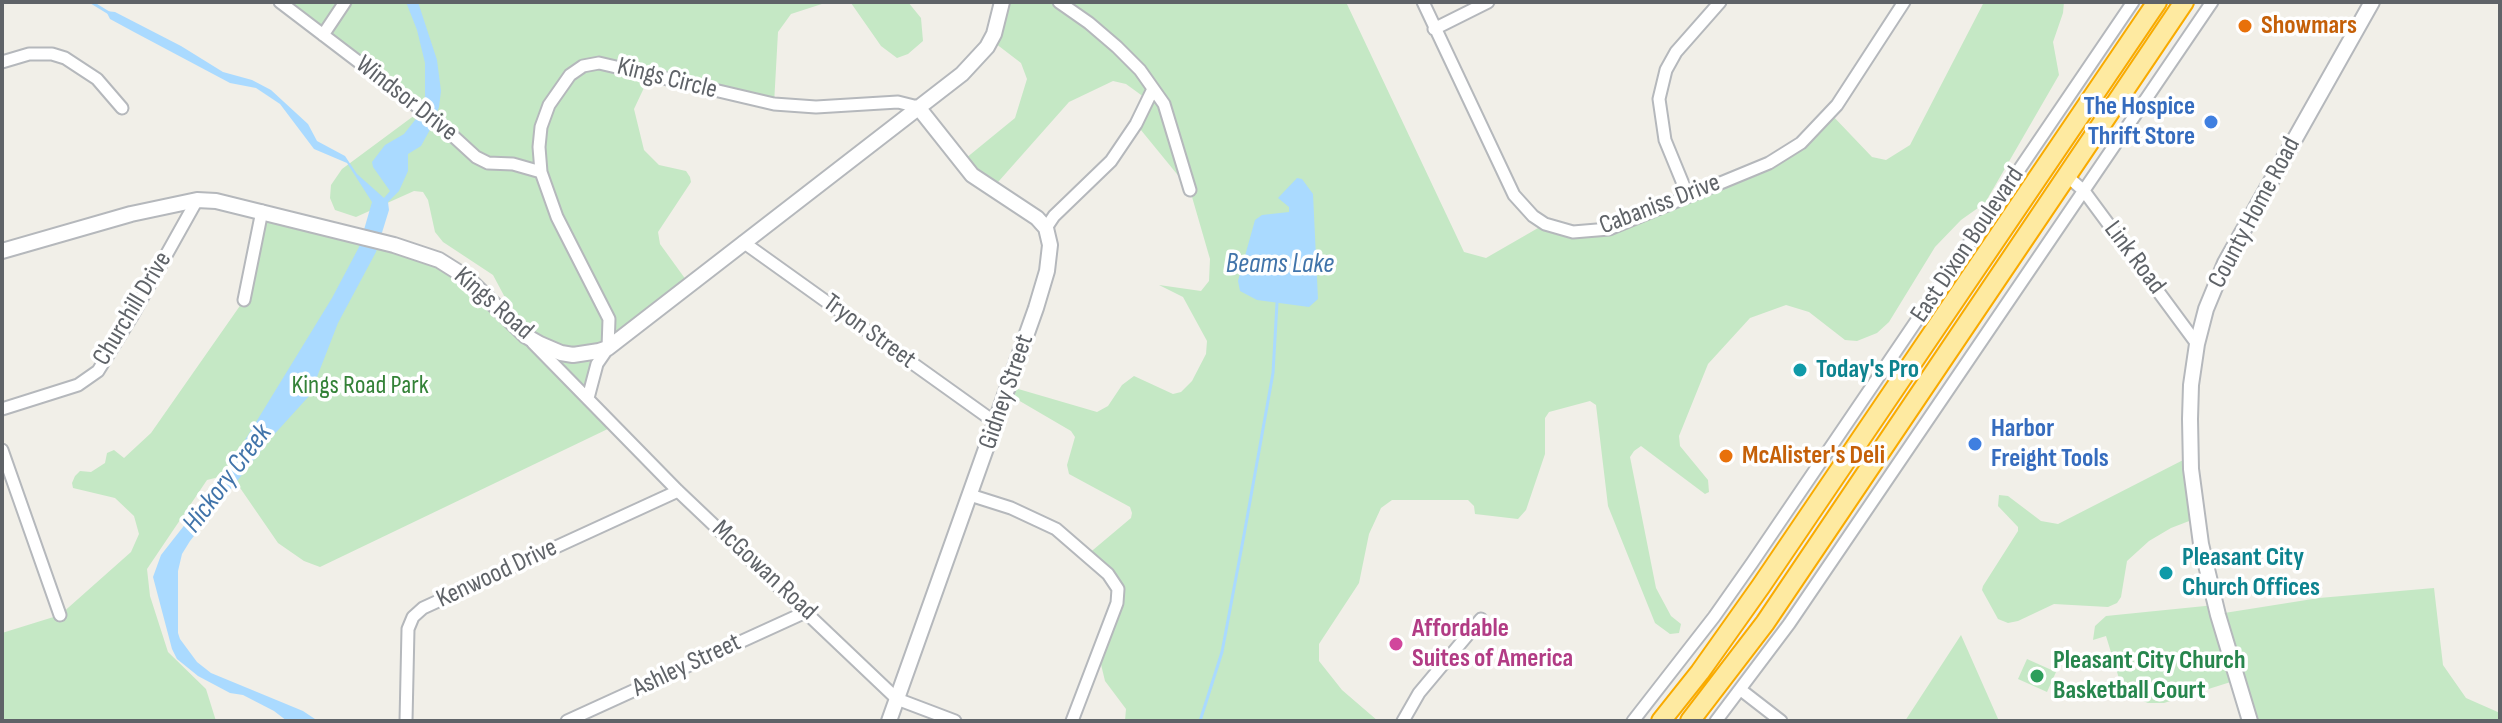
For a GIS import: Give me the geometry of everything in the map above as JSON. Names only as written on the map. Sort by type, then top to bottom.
[{"type":"highway","name":"East Dixon Boulevard","points":[[1661,721],[1700,672],[1834,479],[2157,2]]},
{"type":"highway","name":"East Dixon Boulevard","points":[[1690,721],[1765,623],[2178,7]]},
{"type":"highway","points":[[1861,482],[1854,476],[1854,471],[1906,394],[1911,366]]},
{"type":"highway","points":[[1765,623],[1776,587],[1839,491],[1840,484],[1834,479]]},
{"type":"street","name":"Windsor Drive","points":[[280,2],[440,124],[476,157],[496,165],[513,164],[541,172]]},
{"type":"street","points":[[323,35],[345,2]]},
{"type":"street","name":"Kings Road","points":[[2,251],[131,214],[197,200],[216,201],[394,245],[439,260],[454,268],[526,336],[561,353],[581,355],[608,348],[977,60],[994,34],[1002,2]]},
{"type":"street","points":[[1059,2],[1117,47],[1140,70],[1164,104],[1190,190]]},
{"type":"street","name":"Cabaniss Drive","points":[[1423,2],[1514,195],[1545,224],[1573,232],[1609,229],[1769,163],[1801,143],[1837,105],[1904,2]]},
{"type":"street","points":[[1434,29],[1488,2]]},
{"type":"street","points":[[1688,196],[1665,140],[1659,99],[1666,70],[1676,52],[1720,2]]},
{"type":"street","name":"East Dixon Boulevard","points":[[1633,721],[1714,617],[2133,2]]},
{"type":"street","points":[[1716,721],[1878,494],[2212,2]]},
{"type":"street","name":"County Home Road","points":[[2250,721],[2201,546],[2191,469],[2190,419],[2197,344],[2206,309],[2225,263],[2372,2]]},
{"type":"street","points":[[2,62],[29,54],[52,54],[65,58],[97,79],[122,108]]},
{"type":"street","name":"Kings Circle","points":[[608,348],[609,319],[606,310],[557,217],[541,172],[541,127],[549,105],[570,75],[583,66],[599,63],[774,104],[816,107],[898,102],[918,107]]},
{"type":"street","points":[[918,107],[972,175],[991,190],[1026,209],[1046,228],[1054,216],[1111,161],[1136,124],[1153,89]]},
{"type":"street","name":"Link Road","points":[[2067,176],[2084,191],[2197,344]]},
{"type":"street","name":"Churchill Drive","points":[[2,409],[71,388],[98,371],[197,200]]},
{"type":"street","points":[[244,300],[262,211]]},
{"type":"street","name":"Gidney Street","points":[[889,721],[1045,281],[1050,245],[1046,228]]},
{"type":"street","name":"Tryon Street","points":[[743,242],[996,423]]},
{"type":"street","name":"McGowan Road","points":[[526,336],[678,491],[808,611],[897,699],[955,721]]},
{"type":"street","points":[[588,398],[597,364],[608,348]]},
{"type":"street","points":[[2,450],[60,615]]},
{"type":"street","points":[[1818,466],[1834,479]]},
{"type":"street","points":[[1861,482],[1878,494]]},
{"type":"street","name":"Kenwood Drive","points":[[406,721],[408,629],[413,617],[423,608],[678,491]]},
{"type":"street","points":[[970,495],[1011,508],[1056,529],[1108,574],[1118,589],[1117,603],[1072,721]]},
{"type":"street","name":"Ashley Street","points":[[572,720],[808,611]]},
{"type":"street","points":[[1403,721],[1419,693],[1481,619]]},
{"type":"street","points":[[1741,690],[1781,721]]},
{"type":"green space","name":"Kings Road Park","points":[[280,2],[828,2],[791,14],[778,32],[774,104],[650,75],[634,109],[644,150],[659,165],[686,171],[690,177],[691,182],[658,232],[660,244],[689,284],[599,351],[540,344],[614,426],[320,567],[304,561],[278,543],[236,482],[223,476],[207,480],[147,569],[150,596],[168,652],[206,689],[216,721],[2,721],[2,633],[60,615],[131,552],[139,534],[134,516],[115,498],[73,488],[75,476],[80,471],[91,472],[105,463],[107,453],[114,450],[124,458],[151,433],[244,300],[262,211],[439,260],[524,333],[493,275],[443,242],[435,232],[428,200],[423,192],[414,191],[356,217],[335,210],[330,198],[331,185],[342,169],[423,109]]},
{"type":"green space","points":[[847,2],[908,2],[921,18],[923,41],[908,54],[897,58],[881,46],[851,3]]},
{"type":"green space","points":[[1002,2],[1346,2],[1464,252],[1486,258],[1545,224],[1594,232],[1769,163],[1830,113],[1872,157],[1886,160],[1910,145],[1984,2],[2064,2],[2053,42],[2059,75],[1985,203],[1961,220],[1935,247],[1889,322],[1877,333],[1857,341],[1845,340],[1809,312],[1786,305],[1750,318],[1708,364],[1679,436],[1680,446],[1708,480],[1709,492],[1705,494],[1641,446],[1630,457],[1656,588],[1671,616],[1681,624],[1679,633],[1670,634],[1655,623],[1608,506],[1596,405],[1590,401],[1549,412],[1545,418],[1545,454],[1526,510],[1518,519],[1475,514],[1474,506],[1468,500],[1392,500],[1381,508],[1369,534],[1359,583],[1319,644],[1319,661],[1342,690],[1378,721],[1125,721],[1126,709],[1105,681],[1098,652],[1119,597],[1087,555],[1131,518],[1130,507],[1069,474],[1067,465],[1075,437],[1071,431],[1006,393],[1008,386],[1097,412],[1108,406],[1122,385],[1134,376],[1173,394],[1181,392],[1192,381],[1206,354],[1207,341],[1183,297],[1159,285],[1201,291],[1209,281],[1210,259],[1190,190],[1136,124],[1148,100],[1126,84],[1113,81],[1069,102],[991,190],[960,163],[1015,118],[1027,79],[1021,63],[991,40]]},
{"type":"green space","points":[[554,360],[574,363],[592,361],[584,388]]},
{"type":"green space","points":[[2191,456],[2197,518],[2149,541],[2127,561],[2121,597],[2117,603],[2108,607],[2054,604],[2018,621],[2008,623],[1998,619],[1982,590],[2018,531],[2018,527],[1998,506],[1999,495],[2008,496],[2041,521],[2058,524]]},
{"type":"green space","points":[[2434,588],[2443,665],[2466,698],[2500,713],[2500,721],[2250,721],[2237,680],[2164,703],[2148,703],[2131,696],[2125,698],[2106,636],[2093,640],[2095,626],[2106,616],[2215,605],[2218,614],[2319,598]]},
{"type":"green space","points":[[1961,635],[1999,721],[1905,721]]},
{"type":"green space","name":"Pleasant City Church Basketball Court","points":[[2027,659],[2056,672],[2047,692],[2018,679]]},
{"type":"water","name":"Hickory Creek","points":[[406,2],[418,2],[437,60],[441,91],[432,126],[421,146],[408,154],[408,171],[399,191],[388,202],[389,210],[376,252],[338,323],[310,395],[270,439],[190,541],[182,554],[178,571],[180,639],[197,662],[211,673],[303,711],[318,721],[287,721],[243,695],[230,693],[198,676],[177,659],[153,577],[161,555],[223,476],[332,298],[359,247],[372,202],[347,163],[314,149],[280,104],[256,88],[230,83],[134,32],[110,19],[106,11],[115,12],[181,46],[223,72],[252,80],[271,90],[308,124],[317,141],[345,156],[357,174],[384,198],[390,191],[372,162],[385,145],[404,134],[419,115],[425,99],[425,63]]},
{"type":"water","name":"Beams Lake","points":[[1297,178],[1302,179],[1313,194],[1318,299],[1309,307],[1257,300],[1240,291],[1238,281],[1255,220],[1262,215],[1289,212],[1289,207],[1278,198]]},
{"type":"waterway","name":"Hickory Creek","points":[[91,2],[109,13]]},
{"type":"waterway","points":[[1200,721],[1222,652],[1244,535],[1273,373],[1277,303]]},
{"type":"place","name":"Showmars","points":[[2245,26]]},
{"type":"place","name":"The Hospice Thrift Store","points":[[2211,122]]},
{"type":"place","name":"Today's Pro","points":[[1800,370]]},
{"type":"place","name":"Harbor Freight Tools","points":[[1975,444]]},
{"type":"place","name":"McAlister's Deli","points":[[1726,456]]},
{"type":"place","name":"Pleasant City Church Offices","points":[[2166,573]]},
{"type":"place","name":"Affordable Suites of America","points":[[1396,644]]},
{"type":"place","name":"Pleasant City Church Basketball Court","points":[[2037,676]]}]
